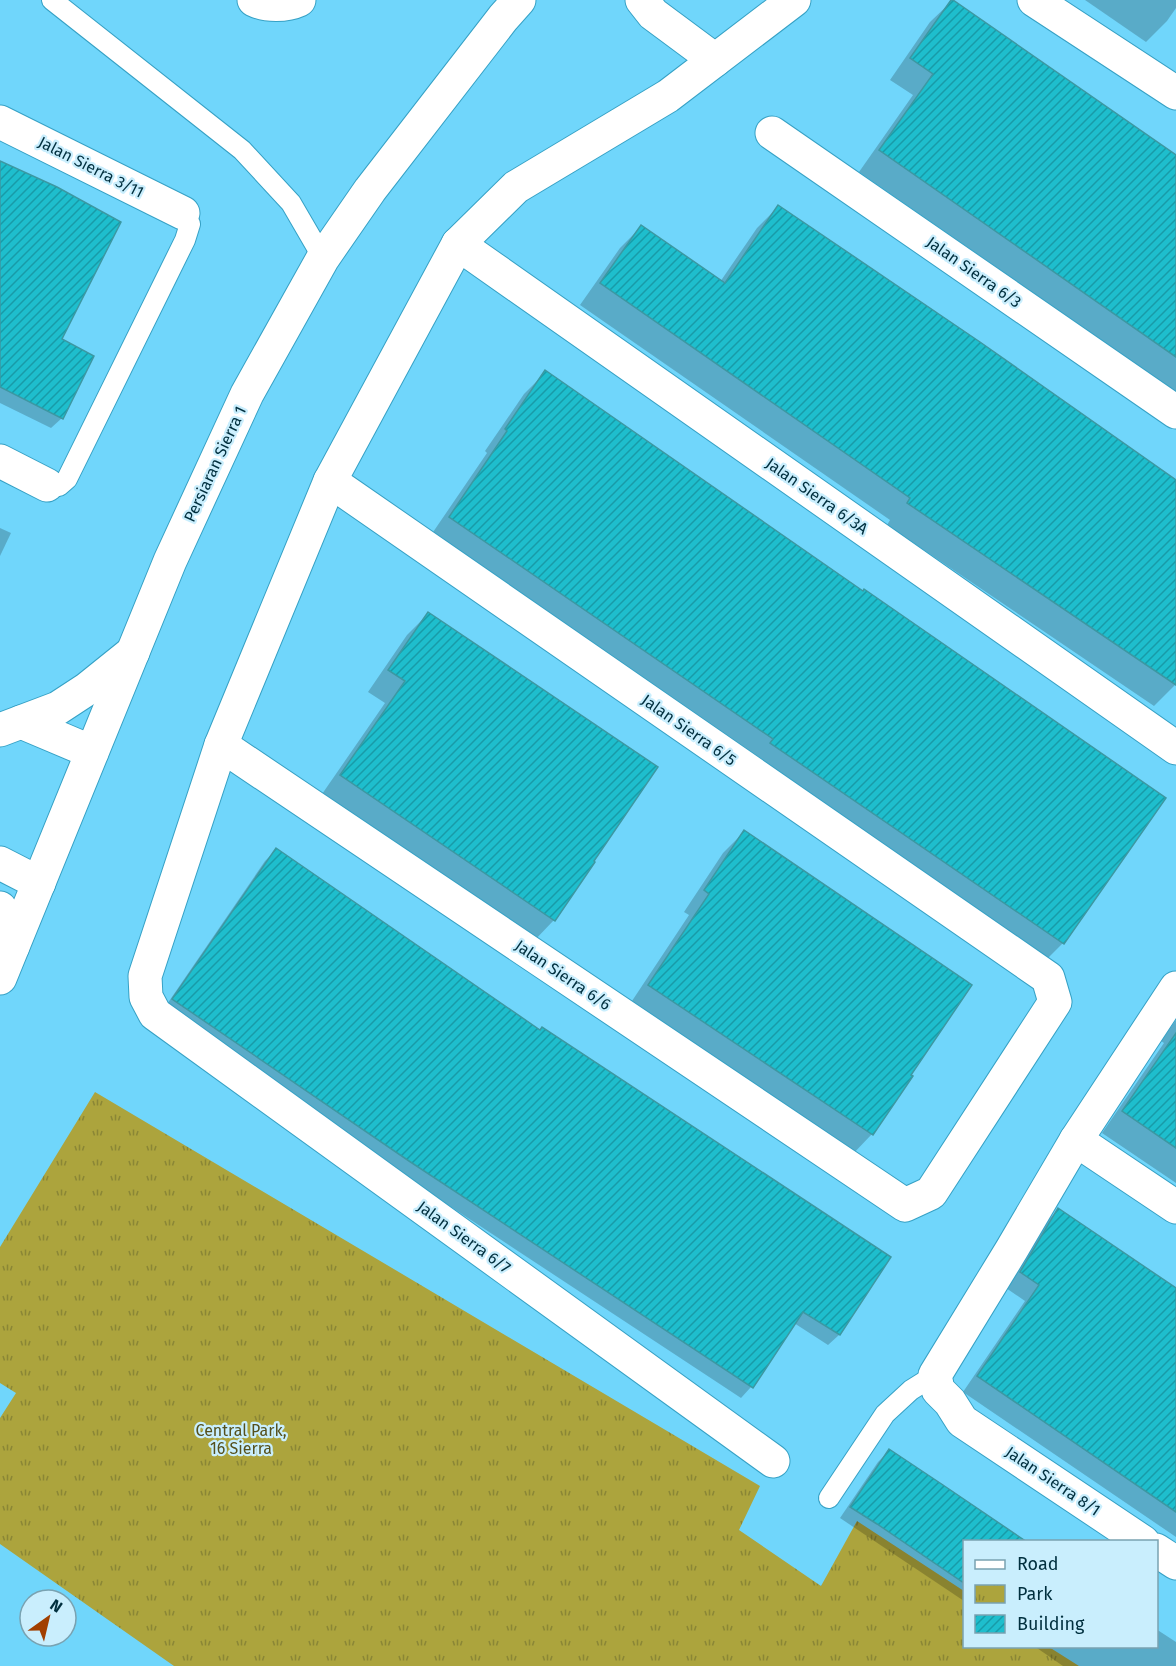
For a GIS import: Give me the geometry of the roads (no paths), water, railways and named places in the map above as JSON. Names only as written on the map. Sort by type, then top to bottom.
[{"type":"street","points":[[254,0],[262,4],[292,3],[299,0]]},
{"type":"street","name":"Persiaran Sierra 1","points":[[0,978],[170,561],[247,394],[323,258],[377,181],[519,0]]},
{"type":"street","points":[[642,0],[653,14],[715,60]]},
{"type":"street","points":[[1034,0],[1176,93]]},
{"type":"street","points":[[221,745],[330,481],[458,244],[516,187],[668,96],[715,60],[773,6]]},
{"type":"street","name":"Jalan Sierra 3/11","points":[[0,122],[183,213]]},
{"type":"street","name":"Jalan Sierra 6/3","points":[[772,133],[1176,411]]},
{"type":"street","name":"Jalan Sierra 6/3A","points":[[458,244],[1176,748]]},
{"type":"street","points":[[0,461],[47,485]]},
{"type":"street","name":"Jalan Sierra 6/5","points":[[330,481],[1048,978],[1055,1002],[931,1193],[905,1205]]},
{"type":"street","points":[[10,726],[58,708],[87,689],[133,652]]},
{"type":"street","points":[[10,726],[92,752]]},
{"type":"street","name":"Jalan Sierra 6/7","points":[[221,745],[145,976],[146,998],[155,1014],[773,1461]]},
{"type":"street","name":"Jalan Sierra 6/6","points":[[221,745],[905,1205]]},
{"type":"street","points":[[0,863],[39,883]]},
{"type":"street","points":[[0,908],[13,946]]},
{"type":"street","points":[[935,1375],[1076,1140],[1176,988]]},
{"type":"street","points":[[1076,1140],[1176,1207]]},
{"type":"street","name":"Jalan Sierra 8/1","points":[[935,1375],[938,1390],[950,1402],[962,1420],[1140,1540]]},
{"type":"street","points":[[1158,1551],[1176,1563]]},
{"type":"lane","points":[[52,0],[242,150],[291,203],[323,258]]},
{"type":"lane","points":[[47,485],[59,486],[67,479],[185,240],[190,224],[183,213]]},
{"type":"lane","points":[[829,1498],[885,1414],[911,1390],[935,1375]]},
{"type":"park label","name":"Central Park, 16 Sierra","points":[[241,1439]]}]
